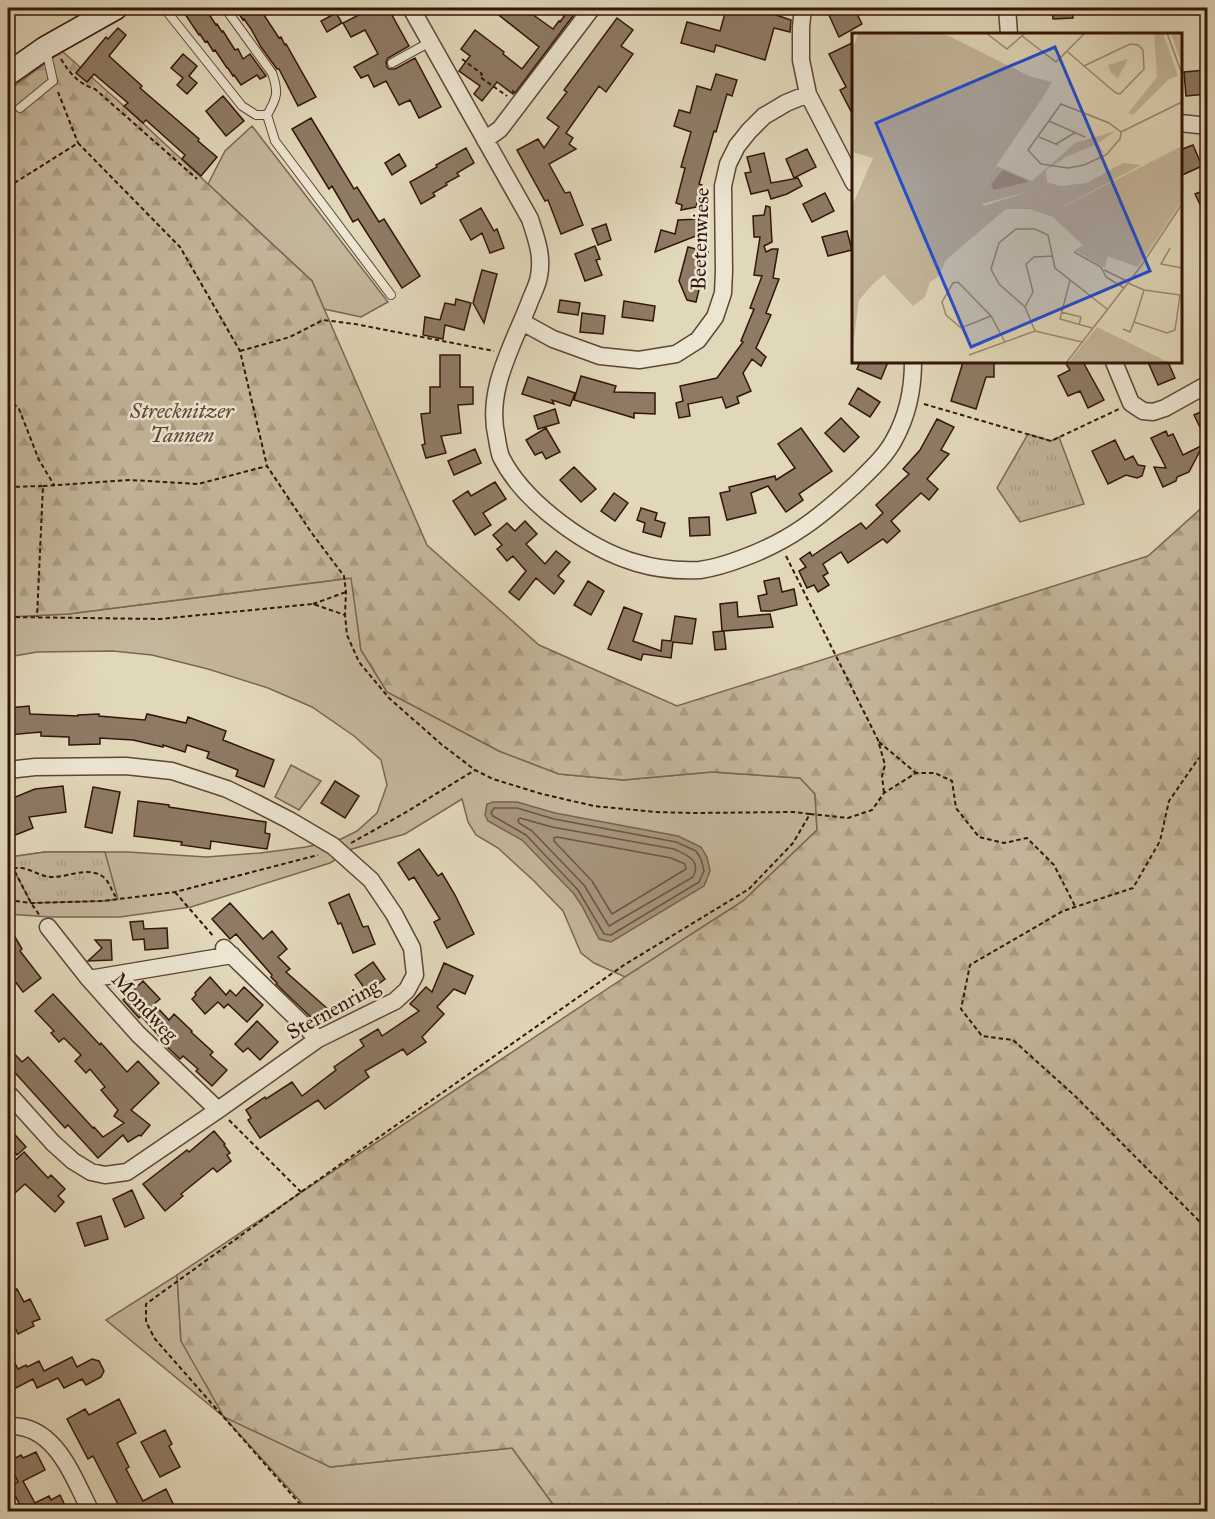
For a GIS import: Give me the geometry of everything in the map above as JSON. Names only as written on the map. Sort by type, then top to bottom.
[{"type":"main road","points":[[8,74],[48,46],[116,8]]},
{"type":"street","points":[[411,8],[530,219],[540,247],[539,276],[498,382],[494,407],[495,430],[500,455],[516,481],[535,502],[561,524],[601,549],[637,563],[671,570],[701,570],[728,563],[780,543],[806,527],[834,504],[874,466],[894,441],[910,400],[913,363]]},
{"type":"street","points":[[485,140],[500,129],[592,8]]},
{"type":"street","points":[[802,8],[801,60],[808,94],[852,179]]},
{"type":"street","points":[[1007,8],[1009,33]]},
{"type":"street","name":"Beetenwiese","points":[[522,322],[553,339],[600,356],[639,360],[676,354],[698,340],[715,317],[723,293],[723,186],[728,164],[737,146],[764,116],[808,94]]},
{"type":"street","points":[[1182,123],[1208,126]]},
{"type":"street","points":[[1115,363],[1137,407],[1153,412],[1165,408],[1208,384]]},
{"type":"street","name":"Sternenring","points":[[8,770],[36,767],[126,766],[172,771],[227,789],[290,820],[333,846],[370,880],[394,914],[412,948],[415,975],[407,990],[395,1001],[318,1039],[127,1172],[105,1175],[91,1172],[73,1161],[53,1143],[8,1093]]},
{"type":"street","name":"Mondweg","points":[[48,927],[89,979],[138,1034],[218,1110]]},
{"type":"street","points":[[89,979],[227,951],[318,1039]]},
{"type":"street","points":[[8,1426],[15,1425],[34,1431],[53,1444],[91,1512]]},
{"type":"lane","points":[[164,8],[242,106],[256,115],[267,115]]},
{"type":"lane","points":[[225,8],[272,73],[277,98],[267,115],[275,141],[391,294]]},
{"type":"lane","points":[[392,63],[430,42]]},
{"type":"lane","points":[[20,108],[53,81],[48,46]]},
{"type":"path","points":[[48,46],[69,73],[84,86],[95,89],[197,179]]},
{"type":"path","points":[[462,59],[482,74],[480,76],[519,104]]},
{"type":"path","points":[[53,81],[78,143],[180,247],[240,351],[267,466],[311,532],[344,576],[347,635],[359,662],[389,698],[441,744],[475,770],[492,779],[594,806],[656,812],[794,812],[848,818],[872,810],[884,793],[916,773],[935,773],[952,782],[956,808],[979,837],[1004,843],[1027,838],[1054,865],[1075,906]]},
{"type":"path","points":[[8,187],[78,143]]},
{"type":"path","points":[[240,351],[290,337],[323,320],[355,324],[508,354]]},
{"type":"path","points":[[8,398],[19,409],[39,460],[54,485]]},
{"type":"path","points":[[910,400],[1051,441],[1137,407]]},
{"type":"path","points":[[8,487],[130,480],[198,484],[267,466]]},
{"type":"path","points":[[37,617],[43,486]]},
{"type":"path","points":[[780,543],[878,740],[885,765],[882,776],[884,793]]},
{"type":"path","points":[[8,617],[160,619],[313,604],[346,592]]},
{"type":"path","points":[[313,604],[345,615]]},
{"type":"path","points":[[878,740],[916,773]]},
{"type":"path","points":[[1208,753],[1198,759],[1169,801],[1160,841],[1133,888],[1063,911],[970,965],[961,1009],[982,1036],[1013,1040],[1075,1096],[1208,1230]]},
{"type":"path","points":[[8,900],[31,903],[117,900],[175,892],[337,850],[404,814],[475,770]]},
{"type":"path","points":[[307,1512],[154,1339],[146,1322],[146,1304],[624,965],[748,890],[793,843],[810,814]]},
{"type":"path","points":[[8,858],[31,903]]},
{"type":"path","points":[[13,868],[23,868],[44,876],[54,877],[86,872],[101,875],[109,883],[117,900]]},
{"type":"path","points":[[175,892],[227,951]]},
{"type":"path","points":[[218,1110],[301,1192]]},
{"type":"green space","name":"Strecknitzer Tannen","points":[[62,51],[312,281],[427,545],[539,645],[677,706],[1148,556],[1207,503],[1207,1511],[558,1511],[512,1448],[330,1467],[224,1417],[181,1341],[177,1275],[743,901],[817,830],[815,794],[800,778],[712,772],[623,780],[559,774],[499,751],[387,692],[361,650],[351,578],[68,614],[8,617],[8,91]]},
{"type":"green space","points":[[252,126],[388,302],[361,317],[324,309],[312,281],[208,184],[225,151]]},
{"type":"green space","points":[[1028,434],[1051,441],[1059,437],[1084,504],[1020,522],[997,488]]},
{"type":"green space","points":[[352,578],[361,650],[387,692],[499,751],[559,774],[623,780],[712,772],[800,778],[815,794],[817,830],[743,901],[625,977],[594,963],[581,953],[563,911],[498,848],[476,835],[468,822],[462,799],[405,834],[352,849],[330,863],[191,907],[120,917],[50,917],[8,914],[8,851],[10,857],[45,852],[128,852],[206,857],[306,847],[341,839],[357,831],[377,813],[387,785],[381,760],[354,736],[312,707],[268,688],[208,669],[152,655],[113,651],[37,652],[8,657],[8,617],[68,614]]},
{"type":"green space","points":[[291,765],[321,781],[299,810],[275,797]]},
{"type":"green space","points":[[45,852],[105,852],[118,899],[31,903],[8,859]]},
{"type":"green space","points":[[177,1275],[181,1341],[330,1467],[512,1448],[558,1511],[309,1511],[224,1417],[106,1320]]},
{"type":"water","points":[[517,802],[555,813],[678,836],[701,847],[707,857],[710,871],[704,886],[611,942],[599,939],[574,894],[522,840],[488,821],[485,815],[487,804]]},
{"type":"building","points":[[181,8],[205,8],[235,50],[238,49],[243,59],[250,54],[266,76],[260,79],[257,75],[241,85],[215,50],[213,51],[207,41],[205,42],[199,35]]},
{"type":"building","points":[[235,8],[263,8],[260,9],[279,38],[281,37],[286,44],[316,97],[298,106],[279,69]]},
{"type":"building","points":[[372,8],[388,8],[409,46],[388,58],[387,67],[395,69],[415,58],[441,107],[419,118],[410,100],[399,105],[386,81],[374,87],[368,75],[361,78],[354,67],[378,54],[365,30],[351,37],[343,23]]},
{"type":"building","points":[[490,8],[538,8],[532,14],[553,29],[570,8],[579,8],[515,93],[513,91],[513,94],[497,82],[482,101],[474,94],[480,86],[459,71],[470,56],[461,49],[475,30],[522,69],[539,47]]},
{"type":"building","points":[[744,8],[775,8],[773,14],[791,20],[790,32],[774,28],[765,60],[716,45],[714,52],[681,43],[687,22],[720,31],[726,10],[742,15]]},
{"type":"building","points":[[840,8],[854,8],[862,24],[839,37],[828,13]]},
{"type":"building","points":[[1052,8],[1072,8],[1073,18],[1053,19]]},
{"type":"building","points":[[336,13],[342,23],[327,32],[321,21]]},
{"type":"building","points":[[617,18],[633,30],[621,46],[633,54],[606,92],[599,86],[566,133],[573,138],[569,144],[576,149],[549,164],[565,193],[570,192],[583,225],[561,234],[548,200],[545,201],[517,150],[538,139],[544,148],[559,127],[547,118],[567,92],[564,90]]},
{"type":"building","points":[[118,28],[126,35],[109,56],[142,86],[140,88],[217,157],[201,176],[182,159],[185,155],[146,120],[143,123],[124,106],[128,103],[94,74],[87,82],[76,73],[106,37],[108,39]]},
{"type":"building","points":[[852,43],[852,113],[840,90],[846,87],[829,54]]},
{"type":"building","points":[[183,54],[197,66],[189,76],[197,83],[187,94],[177,85],[183,78],[171,68]]},
{"type":"building","points":[[1206,70],[1208,94],[1186,96],[1184,72]]},
{"type":"building","points":[[716,74],[737,80],[732,96],[727,94],[716,132],[714,131],[699,184],[702,185],[696,207],[681,210],[682,205],[676,203],[685,168],[681,167],[691,132],[674,126],[679,110],[690,113],[697,86],[711,90]]},
{"type":"building","points":[[223,96],[244,121],[226,136],[206,111]]},
{"type":"building","points":[[311,118],[354,189],[357,187],[379,222],[384,219],[420,276],[402,288],[358,219],[353,222],[332,186],[329,189],[292,129]]},
{"type":"building","points":[[1193,145],[1202,166],[1182,175],[1182,149]]},
{"type":"building","points":[[466,148],[474,163],[457,173],[459,176],[446,183],[447,185],[433,193],[435,196],[421,204],[410,182]]},
{"type":"building","points":[[807,149],[816,167],[794,178],[786,159]]},
{"type":"building","points":[[764,153],[771,183],[798,178],[802,186],[771,199],[768,190],[751,194],[745,173],[751,172],[747,157]]},
{"type":"building","points":[[399,154],[406,166],[392,175],[385,163]]},
{"type":"building","points":[[1208,189],[1208,221],[1195,194]]},
{"type":"building","points":[[825,193],[834,211],[812,222],[803,204]]},
{"type":"building","points":[[766,206],[770,207],[772,242],[764,246],[766,252],[778,249],[773,278],[779,279],[766,313],[771,315],[756,348],[766,357],[761,366],[752,359],[743,373],[751,391],[737,397],[739,403],[726,408],[722,397],[688,404],[690,416],[679,418],[676,403],[683,401],[680,386],[717,378],[743,342],[741,341],[754,309],[750,308],[762,276],[754,275],[760,237],[754,237],[753,216],[764,215]]},
{"type":"building","points":[[481,208],[494,231],[497,229],[504,248],[490,253],[482,233],[471,240],[460,220]]},
{"type":"building","points":[[700,219],[696,236],[655,252],[661,230],[675,234],[678,220]]},
{"type":"building","points":[[606,224],[611,240],[598,245],[592,229]]},
{"type":"building","points":[[847,231],[852,250],[828,256],[822,237]]},
{"type":"building","points":[[595,246],[600,259],[596,260],[602,275],[585,281],[575,254]]},
{"type":"building","points":[[688,247],[708,252],[696,302],[687,300],[679,281]]},
{"type":"building","points":[[482,270],[497,274],[484,323],[473,303]]},
{"type":"building","points":[[456,299],[471,303],[464,330],[445,325],[443,339],[423,335],[425,317],[440,320],[445,303],[455,305]]},
{"type":"building","points":[[560,300],[580,303],[578,315],[558,312]]},
{"type":"building","points":[[624,301],[655,306],[653,321],[622,317]]},
{"type":"building","points":[[582,313],[605,316],[603,334],[580,332]]},
{"type":"building","points":[[440,355],[460,355],[460,387],[473,387],[473,404],[458,405],[461,433],[441,436],[446,453],[426,458],[422,445],[425,444],[421,414],[430,413],[430,387],[440,387]]},
{"type":"building","points":[[860,363],[888,363],[881,379],[857,369]]},
{"type":"building","points":[[963,363],[994,363],[994,377],[986,377],[976,409],[951,401]]},
{"type":"building","points":[[1066,363],[1084,363],[1104,400],[1088,408],[1080,391],[1068,396],[1058,376],[1070,370]]},
{"type":"building","points":[[1148,363],[1168,363],[1175,378],[1158,385]]},
{"type":"building","points":[[581,376],[616,386],[614,392],[655,393],[655,414],[634,413],[634,418],[574,400]]},
{"type":"building","points":[[528,377],[575,393],[570,406],[552,400],[554,404],[522,394]]},
{"type":"building","points":[[858,388],[880,402],[870,417],[849,404]]},
{"type":"building","points":[[555,409],[559,423],[538,429],[534,416]]},
{"type":"building","points":[[1208,409],[1208,444],[1194,415]]},
{"type":"building","points":[[841,418],[859,437],[844,452],[825,433]]},
{"type":"building","points":[[937,419],[954,427],[941,450],[949,454],[927,479],[938,489],[929,500],[921,493],[891,521],[900,531],[887,543],[883,539],[848,563],[841,552],[823,564],[828,573],[823,576],[829,585],[818,592],[814,585],[807,588],[799,571],[806,567],[800,559],[810,552],[812,556],[861,523],[866,529],[883,513],[876,505],[909,474],[903,469],[920,450]]},
{"type":"building","points":[[546,428],[560,452],[546,459],[542,452],[535,455],[526,440]]},
{"type":"building","points":[[801,428],[832,471],[799,494],[803,500],[786,512],[768,486],[751,493],[756,513],[727,520],[720,493],[730,491],[729,487],[775,476],[776,480],[795,468],[778,444]]},
{"type":"building","points":[[1166,431],[1168,436],[1173,434],[1183,455],[1203,445],[1189,472],[1163,487],[1154,467],[1166,468],[1151,438]]},
{"type":"building","points":[[1115,440],[1125,460],[1133,456],[1138,465],[1145,466],[1142,476],[1137,478],[1126,475],[1108,484],[1092,451]]},
{"type":"building","points":[[475,449],[481,463],[454,475],[448,461]]},
{"type":"building","points":[[574,467],[596,489],[581,502],[560,480]]},
{"type":"building","points":[[495,482],[506,499],[483,513],[491,525],[475,535],[453,501],[468,491],[471,496]]},
{"type":"building","points":[[614,493],[628,503],[615,521],[601,511]]},
{"type":"building","points":[[641,508],[657,513],[655,520],[665,523],[661,537],[643,532],[645,523],[637,520]]},
{"type":"building","points":[[709,517],[710,535],[690,536],[689,518]]},
{"type":"building","points":[[525,521],[537,534],[526,544],[545,564],[556,551],[570,562],[558,576],[564,581],[554,594],[536,578],[519,600],[509,592],[526,571],[513,556],[507,561],[497,549],[502,545],[493,535],[507,523],[515,531]]},
{"type":"building","points":[[779,578],[782,592],[794,589],[797,605],[761,611],[758,596],[767,594],[764,581]]},
{"type":"building","points":[[588,581],[604,591],[591,615],[574,605]]},
{"type":"building","points":[[737,602],[738,617],[770,614],[773,627],[722,631],[720,604]]},
{"type":"building","points":[[624,607],[642,614],[633,641],[661,651],[662,640],[671,641],[675,616],[696,619],[692,644],[673,642],[671,658],[643,654],[641,660],[608,649]]},
{"type":"building","points":[[724,631],[726,649],[715,650],[713,632]]},
{"type":"building","points":[[29,706],[30,714],[78,716],[99,714],[99,716],[145,720],[147,714],[186,723],[188,717],[226,731],[223,740],[274,760],[264,787],[236,776],[238,770],[207,758],[209,752],[187,745],[185,752],[163,745],[163,747],[133,740],[100,738],[100,744],[69,745],[69,737],[41,736],[41,732],[8,735],[8,708]]},
{"type":"building","points":[[335,781],[359,796],[345,818],[321,803]]},
{"type":"building","points":[[63,786],[66,812],[29,817],[33,828],[8,838],[8,800],[35,789]]},
{"type":"building","points":[[93,787],[120,792],[112,833],[85,827]]},
{"type":"building","points":[[138,801],[266,822],[265,833],[270,834],[267,849],[211,841],[210,849],[181,845],[182,842],[134,836]]},
{"type":"building","points":[[419,849],[438,876],[442,873],[474,934],[447,948],[434,922],[440,919],[414,877],[409,880],[398,863]]},
{"type":"building","points":[[349,894],[363,927],[368,926],[375,944],[353,953],[341,923],[338,924],[329,903]]},
{"type":"building","points":[[230,903],[263,939],[272,931],[287,949],[278,957],[290,969],[286,972],[329,1010],[317,1023],[276,984],[272,975],[236,934],[230,939],[212,919]]},
{"type":"building","points":[[143,921],[144,929],[167,928],[168,948],[145,950],[144,939],[133,940],[130,922]]},
{"type":"building","points":[[8,925],[22,949],[20,951],[41,978],[23,992],[8,972]]},
{"type":"building","points":[[95,940],[111,940],[112,960],[88,961],[102,948]]},
{"type":"building","points":[[373,962],[385,979],[367,992],[355,975]]},
{"type":"building","points":[[444,963],[473,976],[465,994],[454,989],[437,1007],[444,1014],[422,1037],[426,1042],[407,1055],[403,1049],[365,1071],[369,1077],[325,1109],[318,1100],[260,1138],[248,1120],[251,1118],[246,1110],[292,1082],[302,1096],[336,1070],[334,1067],[364,1046],[360,1040],[378,1029],[382,1036],[419,1011],[410,1004],[426,987],[432,992]]},
{"type":"building","points":[[210,977],[226,995],[230,990],[236,996],[244,987],[263,1005],[247,1022],[228,1004],[224,1008],[218,1002],[205,1014],[192,999]]},
{"type":"building","points":[[143,981],[160,999],[154,1004],[169,1020],[174,1014],[213,1052],[210,1055],[227,1070],[212,1086],[196,1071],[198,1069],[183,1056],[180,1059],[160,1040],[161,1038],[141,1016],[139,1018],[123,1000]]},
{"type":"building","points":[[53,994],[127,1072],[138,1061],[159,1083],[131,1110],[150,1125],[141,1136],[128,1142],[123,1135],[98,1158],[68,1125],[65,1128],[8,1065],[8,1047],[22,1062],[28,1057],[103,1137],[124,1123],[114,1116],[118,1110],[101,1090],[105,1087],[90,1069],[86,1073],[75,1061],[81,1055],[64,1038],[59,1042],[51,1033],[54,1031],[35,1011]]},
{"type":"building","points":[[257,1021],[278,1042],[260,1060],[248,1048],[243,1052],[235,1044]]},
{"type":"building","points":[[8,1127],[26,1147],[17,1155],[8,1144]]},
{"type":"building","points":[[214,1131],[225,1144],[231,1161],[217,1172],[213,1168],[181,1194],[183,1196],[165,1211],[143,1184],[187,1150],[189,1152]]},
{"type":"building","points":[[24,1152],[48,1178],[51,1175],[65,1189],[58,1196],[64,1202],[55,1212],[25,1184],[15,1193],[8,1184],[8,1167]]},
{"type":"building","points":[[132,1190],[144,1218],[125,1227],[113,1199]]},
{"type":"building","points":[[101,1216],[108,1239],[85,1246],[77,1223]]},
{"type":"building","points":[[17,1289],[24,1302],[30,1299],[40,1319],[32,1322],[34,1326],[18,1334],[8,1313],[8,1293]]},
{"type":"building","points":[[8,1350],[18,1369],[39,1361],[44,1371],[72,1357],[77,1367],[92,1359],[99,1361],[104,1371],[101,1377],[86,1385],[82,1379],[64,1388],[58,1378],[37,1388],[33,1379],[8,1392]]},
{"type":"building","points":[[119,1399],[136,1433],[117,1443],[129,1467],[126,1469],[143,1501],[166,1489],[177,1512],[122,1512],[93,1456],[88,1459],[67,1419],[85,1409],[89,1415]]},
{"type":"building","points":[[165,1430],[172,1444],[169,1446],[180,1467],[160,1477],[141,1442]]},
{"type":"building","points":[[36,1452],[45,1470],[23,1481],[35,1503],[49,1496],[51,1500],[60,1495],[68,1512],[17,1512],[22,1509],[10,1486],[18,1482],[8,1462],[21,1455],[23,1458]]}]
